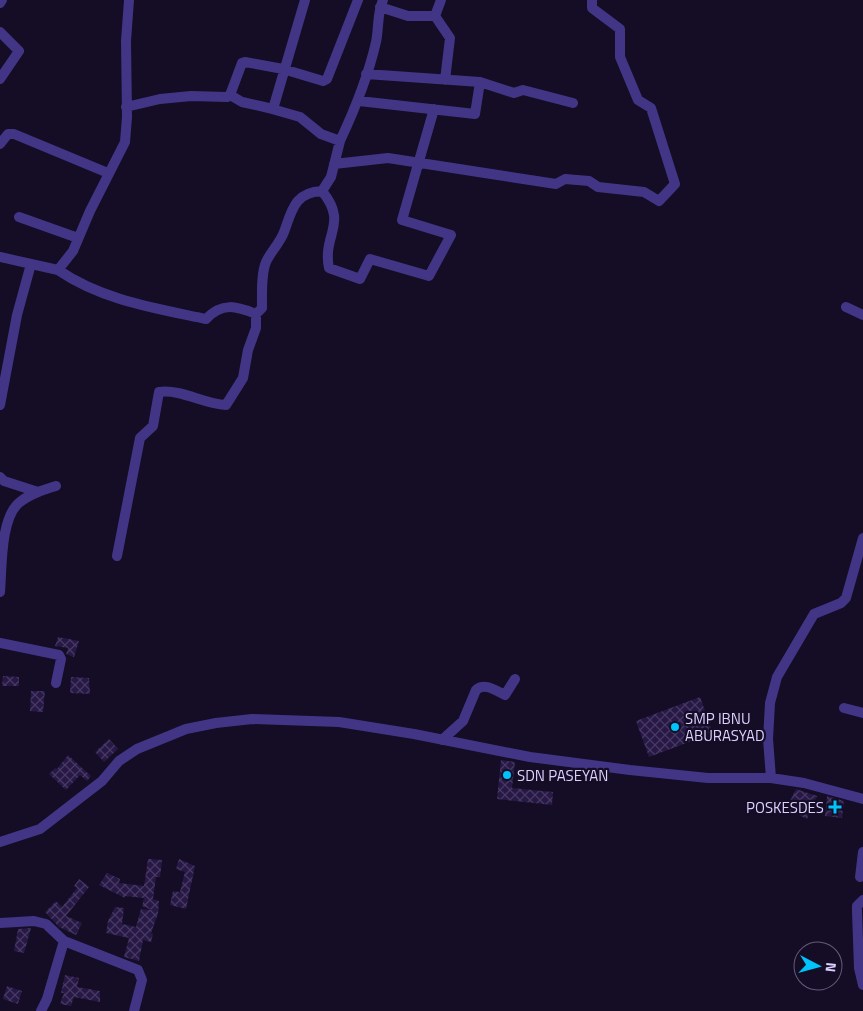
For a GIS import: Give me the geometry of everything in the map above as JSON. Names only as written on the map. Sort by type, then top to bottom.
[{"type":"street","points":[[58,270],[67,261],[108,173],[125,142],[126,48],[130,0]]},
{"type":"street","points":[[272,109],[305,0]]},
{"type":"street","points":[[126,107],[160,99],[191,96],[224,98],[230,95],[244,63],[283,69],[323,81],[327,79],[358,0]]},
{"type":"street","points":[[435,16],[441,0]]},
{"type":"street","points":[[334,164],[388,158],[556,184],[565,180],[589,181],[598,186],[644,192],[659,201],[675,184],[651,108],[638,100],[620,57],[620,29],[592,8],[592,0]]},
{"type":"street","points":[[322,191],[331,177],[340,141],[359,101],[376,42],[381,3],[408,16],[435,16]]},
{"type":"street","points":[[435,16],[450,38],[444,80]]},
{"type":"street","points":[[0,32],[19,51],[0,79]]},
{"type":"street","points":[[366,74],[480,82],[514,93],[523,90],[573,102]]},
{"type":"street","points":[[359,101],[475,114],[480,82]]},
{"type":"street","points":[[230,95],[242,102],[300,117],[321,134],[340,141]]},
{"type":"street","points":[[322,191],[333,204],[335,219],[326,255],[329,268],[360,279],[370,259],[429,276],[451,235],[402,220],[434,109]]},
{"type":"street","points":[[0,144],[8,134],[11,134],[108,173]]},
{"type":"street","points":[[117,556],[140,438],[153,426],[159,392],[170,391],[211,405],[226,405],[243,378],[248,350],[256,328],[256,314],[262,308],[265,263],[284,234],[288,217],[297,201],[309,192],[322,191]]},
{"type":"street","points":[[19,217],[78,238]]},
{"type":"street","points":[[0,257],[58,270],[78,282],[127,303],[206,318],[215,309],[237,306],[256,314]]},
{"type":"street","points":[[0,405],[17,315],[30,264]]},
{"type":"street","points":[[846,307],[863,315]]},
{"type":"street","points":[[0,477],[4,481],[38,492]]},
{"type":"street","points":[[0,592],[4,525],[18,503],[38,492],[56,486]]},
{"type":"street","points":[[770,778],[768,738],[770,703],[777,677],[814,614],[841,603],[846,598],[863,538]]},
{"type":"street","points":[[0,643],[59,655],[61,659],[56,684]]},
{"type":"street","points":[[442,740],[463,721],[476,690],[480,686],[505,694],[515,679]]},
{"type":"street","points":[[844,708],[863,713]]},
{"type":"street","points":[[0,842],[40,829],[102,781],[119,761],[137,749],[186,729],[216,722],[290,719],[376,727],[530,757],[708,778],[770,778],[804,783],[863,799]]},
{"type":"street","points":[[860,877],[863,852]]},
{"type":"street","points":[[863,900],[858,906],[857,911],[859,968],[863,985]]},
{"type":"street","points":[[0,923],[34,921],[46,924],[64,941],[138,970],[142,980],[134,1011]]},
{"type":"street","points":[[41,1011],[47,1000],[64,941]]},
{"type":"building","points":[[58,637],[79,641],[74,657],[66,654],[68,648],[55,646]]},
{"type":"building","points":[[3,676],[19,677],[19,686],[2,686]]},
{"type":"building","points":[[71,677],[89,678],[90,694],[70,693]]},
{"type":"building","points":[[31,691],[45,691],[43,712],[30,711]]},
{"type":"building","name":"SMP IBNU ABURASYAD","points":[[700,697],[713,733],[649,757],[636,721]]},
{"type":"building","points":[[109,739],[118,749],[104,762],[95,752]]},
{"type":"building","points":[[68,755],[91,776],[87,781],[80,775],[66,790],[49,774],[55,768],[57,769]]},
{"type":"building","name":"SDN PASEYAN","points":[[501,760],[515,762],[512,788],[553,792],[552,805],[497,799]]},
{"type":"building","points":[[796,789],[817,796],[807,819],[786,809]]},
{"type":"building","name":"POSKESDES","points":[[827,796],[844,801],[842,818],[825,816]]},
{"type":"building","points":[[148,859],[162,860],[160,877],[156,877],[153,899],[159,901],[158,914],[151,933],[153,934],[151,942],[143,940],[139,961],[124,957],[129,938],[106,933],[108,921],[115,907],[124,908],[122,924],[136,927],[141,909],[152,910],[142,906],[144,898],[125,896],[125,898],[99,885],[107,873],[120,879],[119,883],[144,886]]},
{"type":"building","points":[[179,859],[195,866],[186,909],[170,905],[173,891],[180,892],[185,872],[176,869]]},
{"type":"building","points":[[79,879],[89,887],[66,916],[82,923],[76,935],[59,927],[45,912],[56,901],[62,907],[77,888],[74,886]]},
{"type":"building","points":[[31,928],[24,953],[14,951],[18,929]]},
{"type":"building","points":[[65,975],[79,978],[77,987],[100,991],[100,1002],[74,997],[71,1006],[60,1004],[64,993],[61,993]]},
{"type":"building","points":[[7,986],[22,991],[18,1004],[3,999]]},
{"type":"place","name":"SMP IBNU ABURASYAD","points":[[675,727]]},
{"type":"place","name":"SDN PASEYAN","points":[[507,775]]},
{"type":"place","name":"POSKESDES","points":[[835,807]]}]
